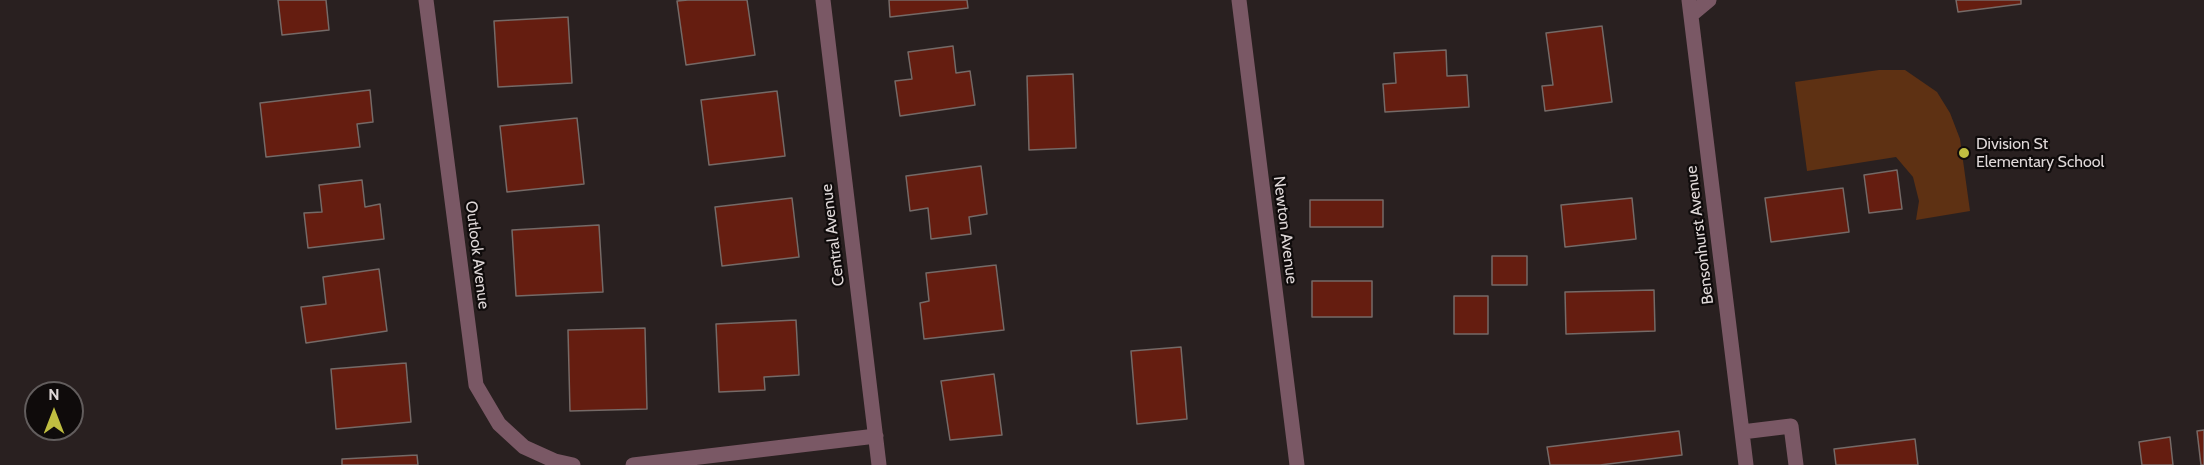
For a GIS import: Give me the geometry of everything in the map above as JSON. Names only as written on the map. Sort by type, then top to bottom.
[{"type":"street","name":"Outlook Avenue","points":[[426,0],[476,385],[499,423],[524,447],[555,461],[573,465]]},
{"type":"street","name":"Central Avenue","points":[[824,0],[879,465]]},
{"type":"street","name":"Newton Avenue","points":[[1239,0],[1297,465]]},
{"type":"street","points":[[1690,8],[1709,0]]},
{"type":"street","name":"Bensonhurst Avenue","points":[[1690,8],[1746,465]]},
{"type":"street","points":[[1742,432],[1791,426],[1796,465]]},
{"type":"street","points":[[633,465],[876,436]]},
{"type":"shaded area","points":[[1879,70],[1905,70],[1937,92],[1950,113],[1960,139],[1970,211],[1916,220],[1919,201],[1913,177],[1896,157],[1807,171],[1795,82]]},
{"type":"building","points":[[278,0],[326,0],[329,30],[282,35]]},
{"type":"building","points":[[747,0],[755,55],[686,65],[677,1]]},
{"type":"building","points":[[889,0],[967,0],[968,8],[890,17]]},
{"type":"building","points":[[1956,0],[2021,0],[2021,4],[1958,12]]},
{"type":"building","points":[[568,17],[572,83],[498,87],[494,21]]},
{"type":"building","points":[[1602,26],[1612,102],[1545,111],[1542,86],[1553,85],[1546,33]]},
{"type":"building","points":[[953,46],[956,73],[970,71],[975,105],[900,116],[895,81],[912,79],[908,52]]},
{"type":"building","points":[[1446,50],[1447,76],[1467,75],[1469,107],[1385,112],[1383,84],[1396,83],[1394,53]]},
{"type":"building","points":[[1073,74],[1076,148],[1029,150],[1027,76]]},
{"type":"building","points":[[370,90],[373,122],[357,124],[360,147],[266,157],[260,103]]},
{"type":"building","points":[[777,91],[785,156],[709,165],[701,100]]},
{"type":"building","points":[[577,118],[584,184],[507,192],[500,126]]},
{"type":"building","points":[[981,166],[987,214],[969,217],[971,234],[931,239],[928,208],[910,211],[906,176]]},
{"type":"building","points":[[1897,170],[1902,209],[1869,213],[1864,175]]},
{"type":"building","points":[[362,180],[365,207],[380,204],[384,239],[308,248],[304,213],[322,212],[319,185]]},
{"type":"building","points":[[1843,188],[1849,232],[1771,242],[1765,198]]},
{"type":"building","points":[[792,198],[799,257],[722,266],[715,207]]},
{"type":"building","points":[[1632,198],[1636,239],[1565,247],[1561,205]]},
{"type":"building","points":[[1310,200],[1383,200],[1383,227],[1310,227]]},
{"type":"building","points":[[599,225],[603,292],[516,296],[512,230]]},
{"type":"building","points":[[1492,256],[1527,256],[1527,285],[1492,285]]},
{"type":"building","points":[[996,265],[1004,330],[924,339],[920,303],[929,301],[926,273]]},
{"type":"building","points":[[379,269],[387,331],[306,343],[301,307],[326,304],[323,277]]},
{"type":"building","points":[[1312,281],[1372,281],[1372,317],[1312,317]]},
{"type":"building","points":[[1654,290],[1655,331],[1566,334],[1565,292]]},
{"type":"building","points":[[1454,296],[1488,296],[1488,334],[1454,334]]},
{"type":"building","points":[[796,320],[799,375],[764,377],[765,390],[719,392],[716,324]]},
{"type":"building","points":[[645,328],[647,409],[570,411],[568,330]]},
{"type":"building","points":[[1181,347],[1187,419],[1137,424],[1131,351]]},
{"type":"building","points":[[406,363],[411,422],[336,429],[331,369]]},
{"type":"building","points":[[994,374],[1002,435],[950,440],[941,381]]},
{"type":"building","points":[[2204,430],[2204,465],[2201,465],[2197,431]]},
{"type":"building","points":[[1679,431],[1682,455],[1600,465],[1550,465],[1547,447]]},
{"type":"building","points":[[2170,437],[2173,465],[2142,465],[2139,442]]},
{"type":"building","points":[[1915,439],[1918,465],[1836,465],[1834,449]]},
{"type":"building","points":[[417,455],[418,465],[342,465],[342,459]]},
{"type":"place","name":"Division St Elementary School","points":[[1964,153]]}]
